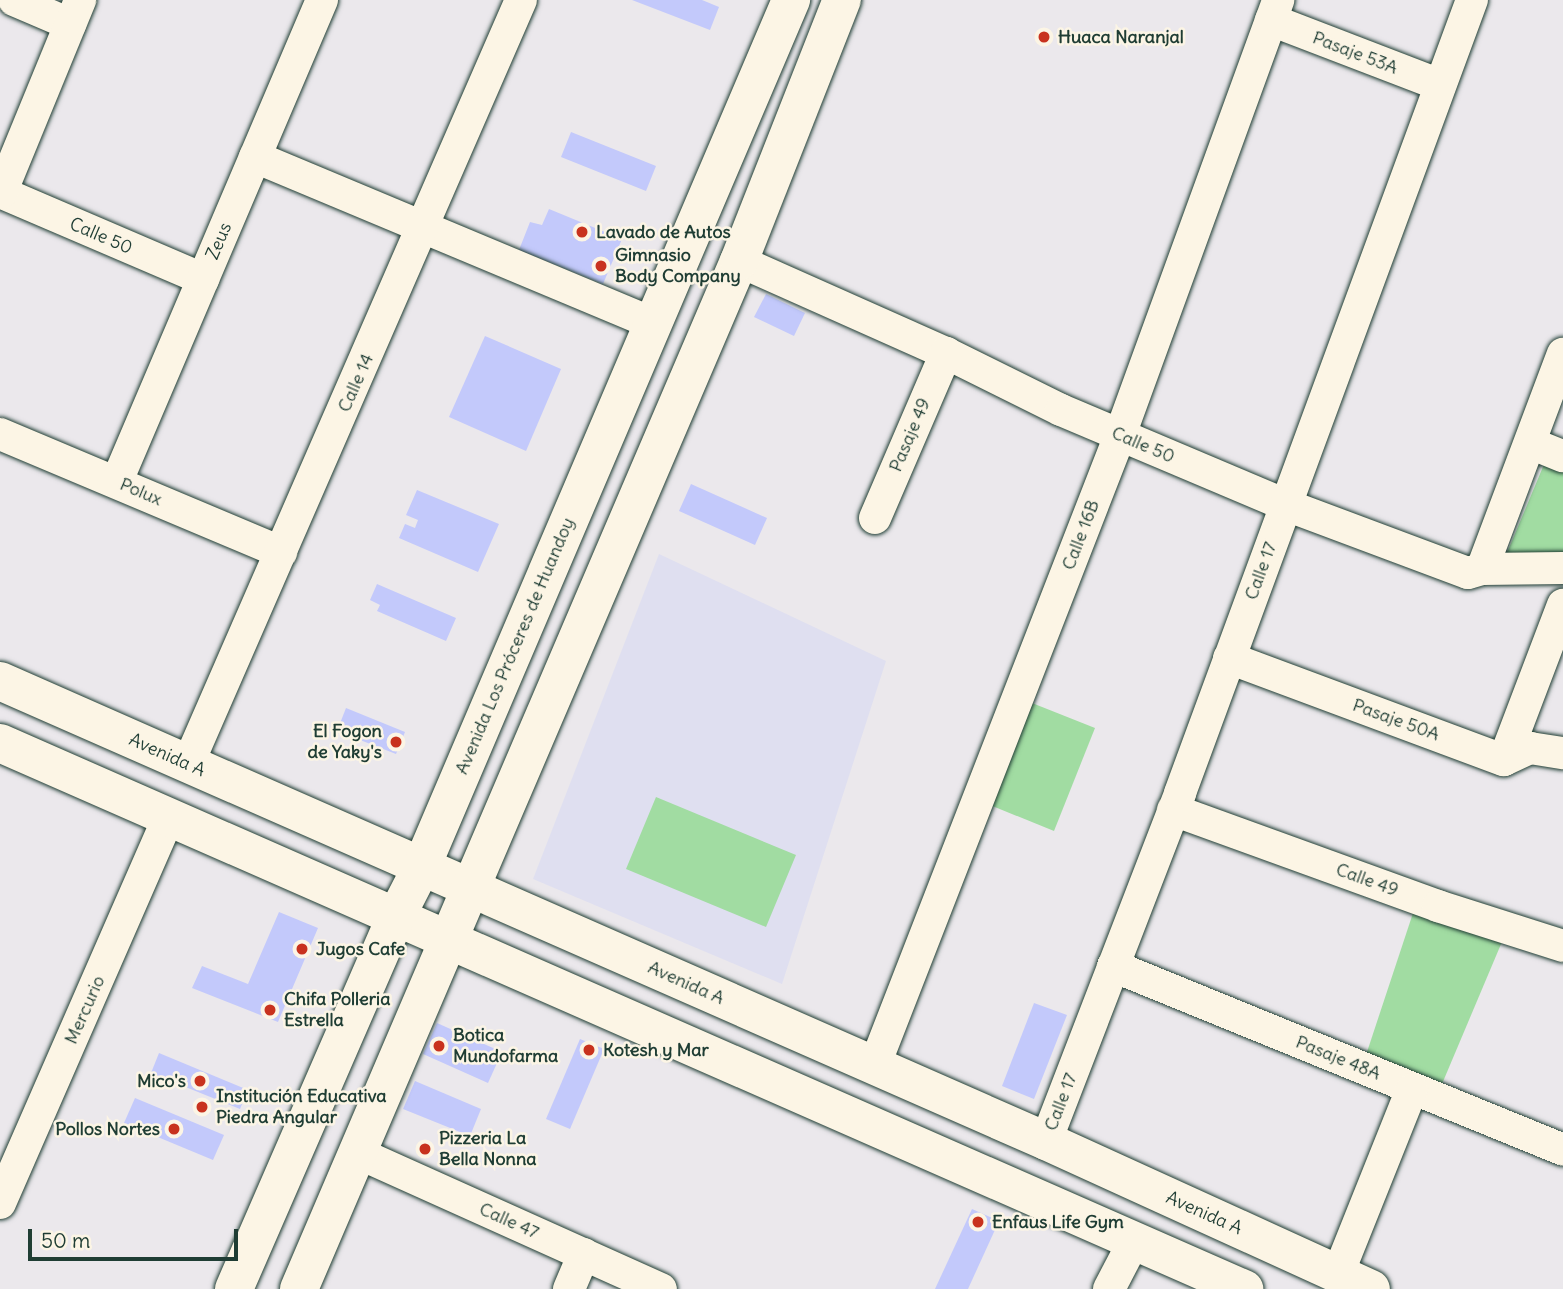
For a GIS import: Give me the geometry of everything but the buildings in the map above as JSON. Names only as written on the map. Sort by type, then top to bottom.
[{"type":"street","points":[[0,193],[75,12],[14,0]]},
{"type":"street","name":"Zeus","points":[[117,481],[322,0]]},
{"type":"street","name":"Calle 14","points":[[188,764],[424,227],[520,0]]},
{"type":"street","name":"Avenida Los Próceres de Huandoy","points":[[234,1289],[397,915],[421,868],[791,0]]},
{"type":"street","points":[[299,1289],[739,261],[842,0]]},
{"type":"street","name":"Calle 17","points":[[1046,1141],[1230,658],[1472,0]]},
{"type":"street","name":"Pasaje 53A","points":[[1274,10],[1440,85]]},
{"type":"street","name":"Calle 16B","points":[[874,1067],[1120,435],[1274,10]]},
{"type":"street","points":[[255,157],[652,323]]},
{"type":"street","name":"Calle 50","points":[[0,193],[203,279]]},
{"type":"street","name":"Calle 50","points":[[739,261],[946,353],[1061,410],[1286,505],[1468,573],[1482,569],[1563,568]]},
{"type":"street","name":"Pasaje 49","points":[[875,517],[946,353]]},
{"type":"street","points":[[1482,569],[1563,354]]},
{"type":"street","name":"Polux","points":[[0,433],[281,552]]},
{"type":"street","points":[[1530,443],[1563,456]]},
{"type":"street","points":[[1504,760],[1563,605]]},
{"type":"street","name":"Pasaje 50A","points":[[1230,658],[1504,760]]},
{"type":"street","name":"Avenida A","points":[[0,681],[1046,1141],[1354,1281]]},
{"type":"street","points":[[0,743],[1244,1289]]},
{"type":"street","points":[[1504,760],[1530,748],[1563,753]]},
{"type":"street","name":"Calle 49","points":[[1173,810],[1438,906],[1563,946]]},
{"type":"street","name":"Mercurio","points":[[0,1203],[169,816]]},
{"type":"street","name":"Pasaje 48A","points":[[1113,966],[1563,1150]]},
{"type":"street","points":[[1354,1281],[1412,1089]]},
{"type":"street","name":"Calle 47","points":[[358,1153],[661,1289]]},
{"type":"street","points":[[1109,1289],[1134,1241]]},
{"type":"street","points":[[569,1289],[584,1254]]},
{"type":"shaded area","points":[[659,554],[886,661],[782,984],[533,879]]},
{"type":"green space","points":[[1545,462],[1563,469],[1563,558],[1504,560]]},
{"type":"green space","points":[[1027,701],[1095,728],[1054,831],[985,803]]},
{"type":"green space","points":[[656,797],[796,855],[766,927],[626,869]]},
{"type":"green space","points":[[1414,910],[1504,937],[1442,1084],[1366,1055]]},
{"type":"place","name":"Huaca Naranjal","points":[[1044,37]]},
{"type":"place","name":"Lavado de Autos","points":[[582,232]]},
{"type":"place","name":"Gimnasio Body Company","points":[[601,266]]},
{"type":"place","name":"El Fogon de Yaky's","points":[[396,742]]},
{"type":"place","name":"Jugos Cafe","points":[[302,949]]},
{"type":"place","name":"Chifa Polleria Estrella","points":[[270,1010]]},
{"type":"place","name":"Botica Mundofarma","points":[[439,1046]]},
{"type":"place","name":"Kotesh y Mar","points":[[589,1050]]},
{"type":"place","name":"Mico's","points":[[200,1081]]},
{"type":"place","name":"Institución Educativa Piedra Angular","points":[[202,1107]]},
{"type":"place","name":"Pollos Nortes","points":[[174,1129]]},
{"type":"place","name":"Pizzeria La Bella Nonna","points":[[425,1149]]},
{"type":"place","name":"Enfaus Life Gym","points":[[978,1222]]}]
